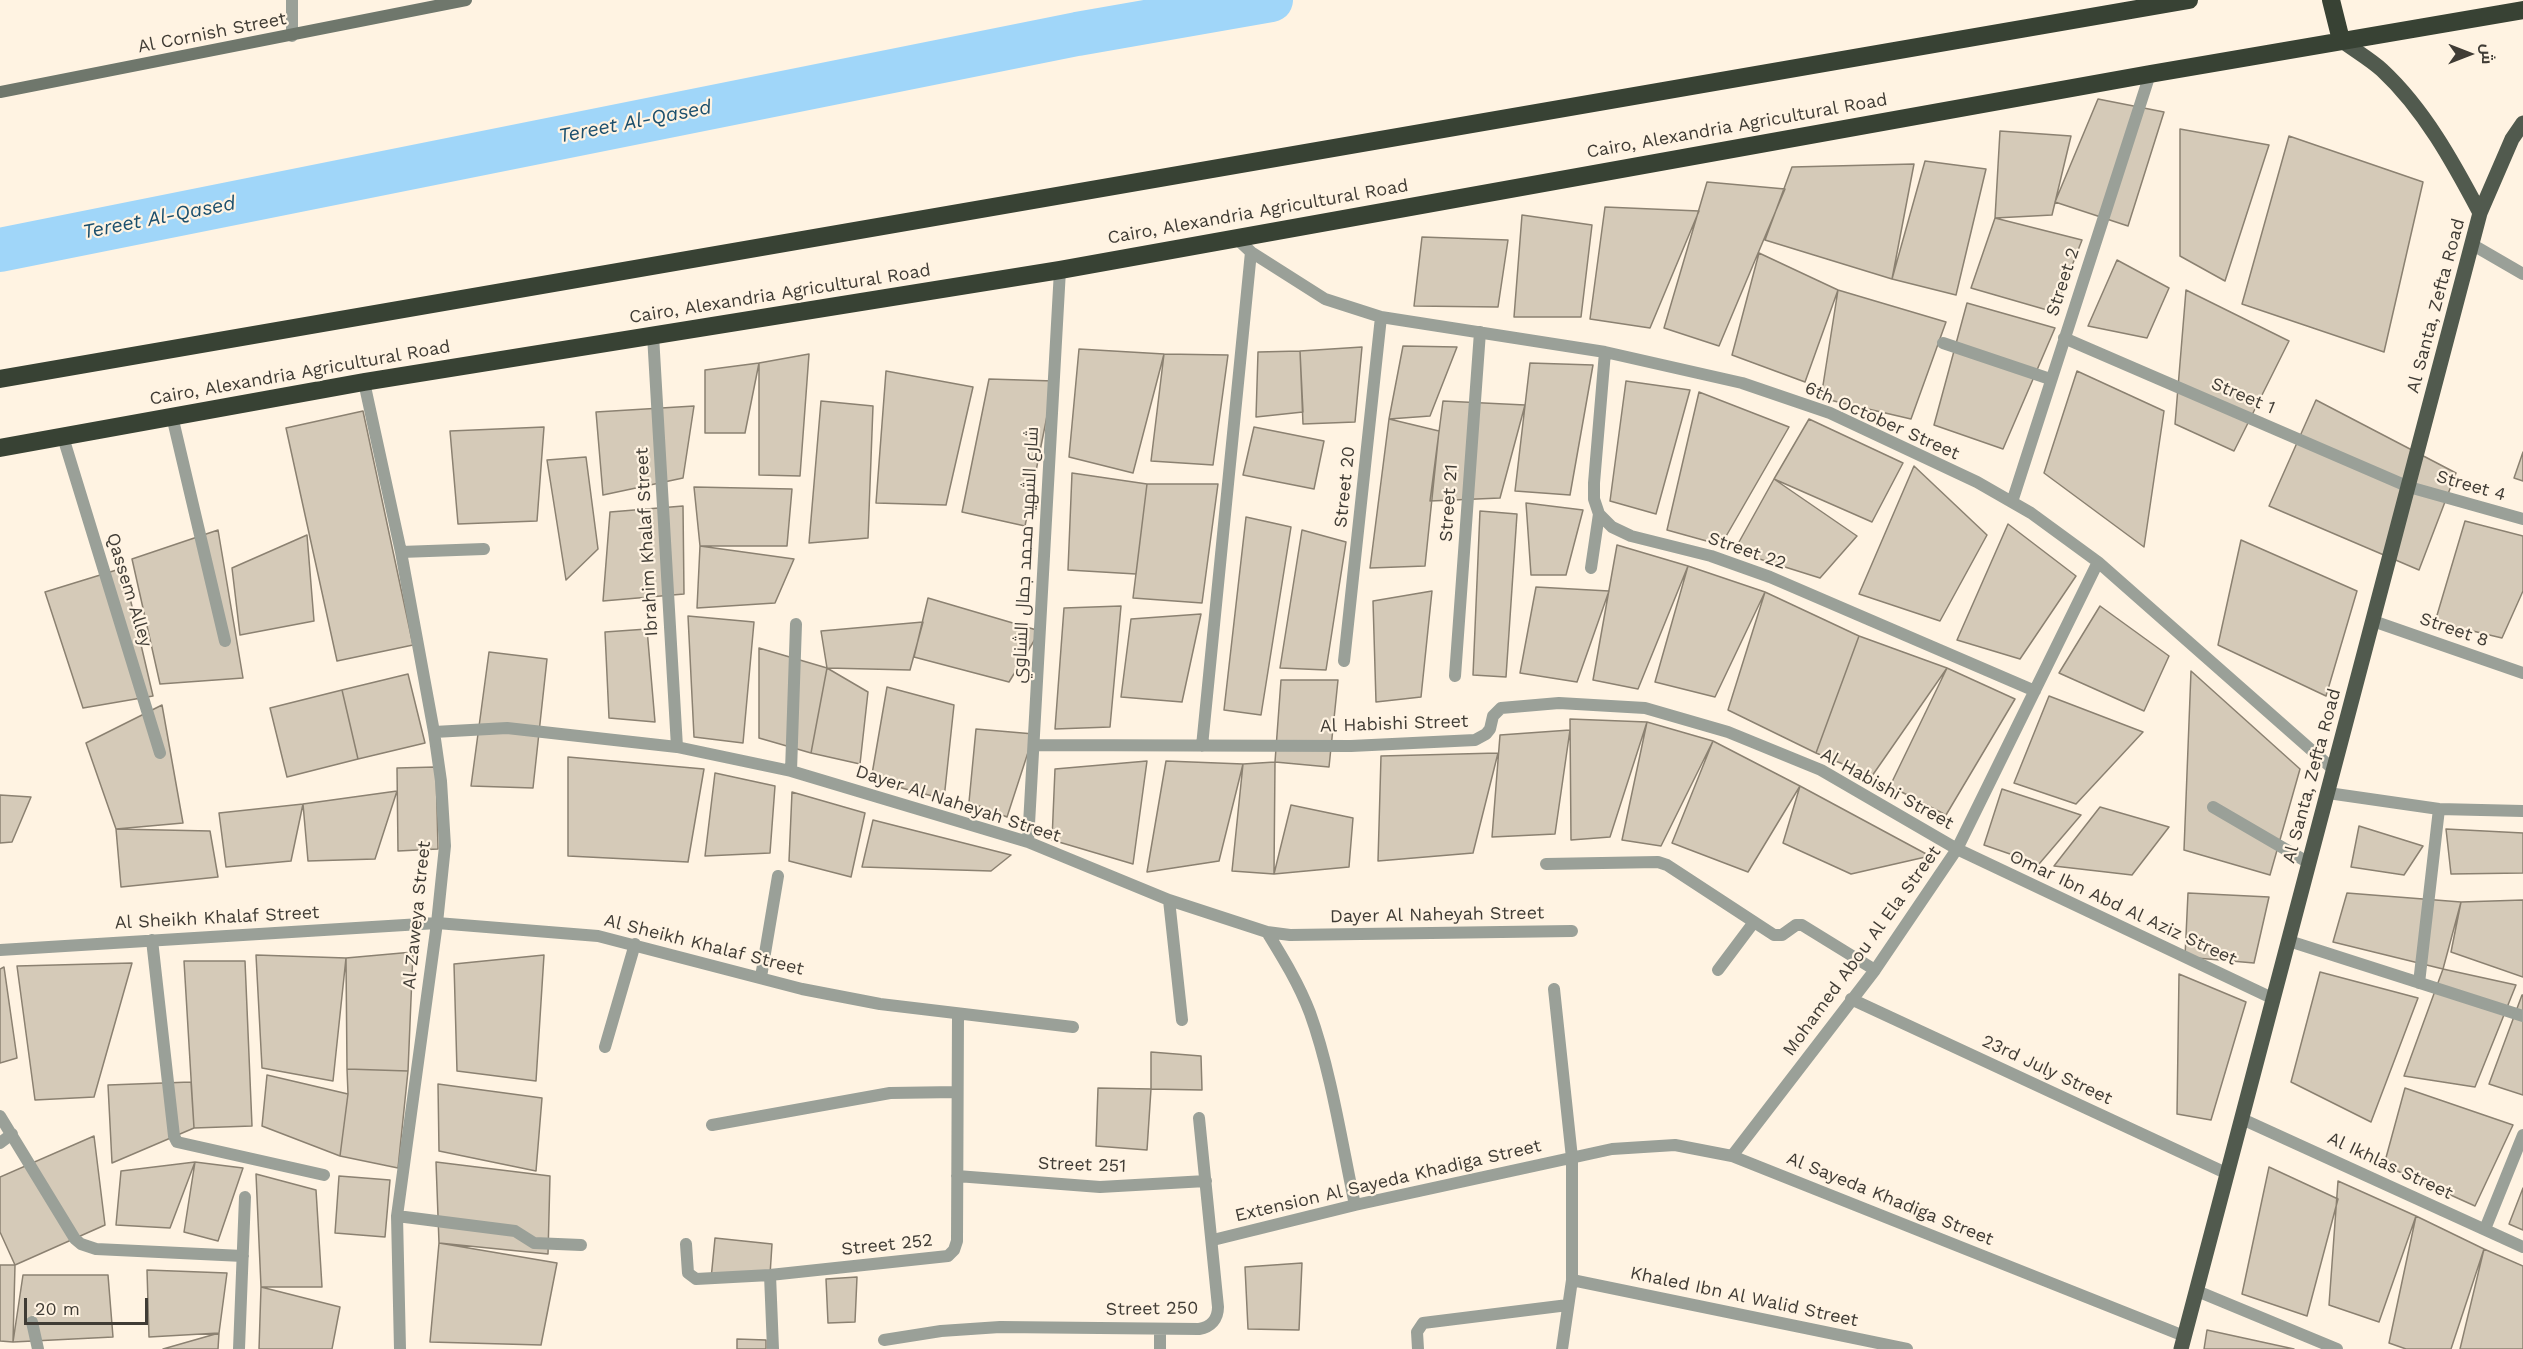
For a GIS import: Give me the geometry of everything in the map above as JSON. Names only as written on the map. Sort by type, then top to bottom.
[{"type":"highway","points":[[0,379],[2189,0]]},
{"type":"highway","points":[[2331,0],[2341,40]]},
{"type":"highway","name":"Cairo, Alexandria Agricultural Road","points":[[0,448],[364,382],[1060,270],[2341,40],[2523,10]]},
{"type":"main road","name":"Al Santa, Zefta Road","points":[[2341,40],[2382,69],[2420,113],[2453,161],[2480,213]]},
{"type":"main road","name":"Al Santa, Zefta Road","points":[[2183,1343],[2480,213],[2512,140],[2523,123]]},
{"type":"street","points":[[292,0],[292,36]]},
{"type":"street","name":"Al Cornish Street","points":[[0,92],[466,0]]},
{"type":"street","name":"Street 2","points":[[2012,502],[2150,74]]},
{"type":"street","name":"6th October Street","points":[[1235,237],[1251,252],[1325,299],[1382,317],[1605,352],[1742,383],[1830,413],[1977,482],[2012,502],[2098,562],[2334,770]]},
{"type":"street","points":[[2473,245],[2523,274]]},
{"type":"street","points":[[1202,746],[1251,252]]},
{"type":"street","name":"شارع الشهيد محمد جمال الشناوي","points":[[1028,842],[1060,270]]},
{"type":"street","name":"Street 20","points":[[1344,661],[1382,317]]},
{"type":"street","name":"Street 21","points":[[1455,676],[1480,332]]},
{"type":"street","name":"Ibrahim Khalaf Street","points":[[653,335],[677,747]]},
{"type":"street","name":"Street 1","points":[[2064,338],[2409,487]]},
{"type":"street","points":[[1943,344],[2050,379]]},
{"type":"street","points":[[1591,568],[1599,514],[1594,499],[1594,483],[1605,352]]},
{"type":"street","name":"Al Zaweya Street","points":[[364,382],[401,552],[434,732],[441,781],[445,846],[437,923],[397,1216],[400,1349]]},
{"type":"street","points":[[172,416],[225,641]]},
{"type":"street","name":"Qassem Alley","points":[[63,437],[160,753]]},
{"type":"street","name":"Street 4","points":[[2409,487],[2523,519]]},
{"type":"street","name":"Street 22","points":[[1599,514],[1612,527],[1631,536],[1711,556],[1770,577],[2035,691]]},
{"type":"street","points":[[401,552],[484,549]]},
{"type":"street","name":"Mohamed Abou Al Ela Street","points":[[1732,1156],[1875,970],[1957,849],[2098,562]]},
{"type":"street","name":"Street 8","points":[[2373,621],[2523,673]]},
{"type":"street","points":[[791,771],[796,624]]},
{"type":"street","name":"Al Habishi Street","points":[[1034,745],[1351,746],[1475,740],[1486,734],[1496,712],[1506,706],[1559,704],[1645,708],[1728,732],[1821,770],[1957,849]]},
{"type":"street","name":"Dayer Al Naheyah Street","points":[[434,732],[507,728],[677,747],[791,771],[1028,842],[1169,900],[1268,932],[1290,935],[1572,931]]},
{"type":"street","points":[[2328,793],[2439,809],[2523,811]]},
{"type":"street","points":[[2213,807],[2309,863]]},
{"type":"street","points":[[2419,983],[2439,809]]},
{"type":"street","name":"Omar Ibn Abd Al Aziz Street","points":[[1957,849],[2274,999]]},
{"type":"street","points":[[1546,864],[1658,862],[1667,865],[1754,922],[1778,935],[1785,934],[1796,925],[1802,925],[1875,970]]},
{"type":"street","points":[[761,977],[778,876]]},
{"type":"street","points":[[1169,900],[1182,1020]]},
{"type":"street","points":[[1718,970],[1754,922]]},
{"type":"street","name":"Al Sheikh Khalaf Street","points":[[0,950],[437,923],[598,936],[802,989],[880,1004],[1073,1027]]},
{"type":"street","points":[[1268,932],[1292,972],[1310,1014],[1323,1059],[1355,1205]]},
{"type":"street","points":[[152,940],[175,1139],[183,1145],[324,1175]]},
{"type":"street","points":[[2289,941],[2523,1016]]},
{"type":"street","points":[[605,1047],[635,944]]},
{"type":"street","points":[[1554,989],[1572,1158],[1572,1280],[1562,1349]]},
{"type":"street","name":"23rd July Street","points":[[1851,999],[2228,1174]]},
{"type":"street","name":"Street 252","points":[[686,1244],[688,1273],[693,1278],[770,1275],[948,1256],[954,1250],[957,1241],[958,1014]]},
{"type":"street","points":[[712,1125],[890,1093],[957,1092]]},
{"type":"street","points":[[0,1116],[75,1239],[81,1244],[96,1249],[243,1256]]},
{"type":"street","name":"Street 250","points":[[884,1340],[1000,1327],[1205,1328],[1215,1320],[1218,1306],[1199,1118]]},
{"type":"street","name":"Al Ikhlas Street","points":[[2242,1119],[2523,1247]]},
{"type":"street","points":[[0,1143],[12,1134]]},
{"type":"street","points":[[2485,1230],[2523,1135]]},
{"type":"street","name":"Al Sayeda Khadiga Street","points":[[1572,1158],[1612,1149],[1675,1145],[1732,1156],[2183,1343]]},
{"type":"street","name":"Extension Al Sayeda Khadiga Street","points":[[1212,1240],[1355,1205],[1572,1158]]},
{"type":"street","name":"Street 251","points":[[957,1176],[1100,1187],[1206,1181]]},
{"type":"street","points":[[239,1349],[245,1197]]},
{"type":"street","points":[[397,1216],[515,1231],[534,1243],[581,1245]]},
{"type":"street","points":[[770,1275],[773,1349]]},
{"type":"street","name":"Khaled Ibn Al Walid Street","points":[[1572,1280],[1907,1349]]},
{"type":"street","points":[[2197,1291],[2337,1349]]},
{"type":"street","points":[[1418,1349],[1416,1332],[1423,1323],[1568,1305]]},
{"type":"street","points":[[32,1322],[38,1349]]},
{"type":"street","points":[[1160,1329],[1160,1349]]},
{"type":"building","points":[[2098,99],[2164,112],[2128,226],[2055,202]]},
{"type":"building","points":[[2180,129],[2269,145],[2225,281],[2180,256]]},
{"type":"building","points":[[2000,131],[2071,136],[2052,215],[1995,218]]},
{"type":"building","points":[[2289,136],[2423,182],[2384,352],[2242,304]]},
{"type":"building","points":[[1925,161],[1986,169],[1956,295],[1892,279]]},
{"type":"building","points":[[1914,164],[1892,279],[1765,240],[1792,167]]},
{"type":"building","points":[[1707,182],[1785,189],[1719,346],[1664,328]]},
{"type":"building","points":[[1605,207],[1699,211],[1650,328],[1590,319]]},
{"type":"building","points":[[1522,215],[1592,225],[1581,317],[1514,317]]},
{"type":"building","points":[[1995,218],[2082,240],[2054,312],[1971,288]]},
{"type":"building","points":[[1422,237],[1508,240],[1498,307],[1414,306]]},
{"type":"building","points":[[1759,253],[1838,290],[1805,382],[1732,355]]},
{"type":"building","points":[[2117,260],[2169,288],[2147,338],[2088,326]]},
{"type":"building","points":[[1838,290],[1946,322],[1911,419],[1821,398]]},
{"type":"building","points":[[2186,290],[2289,341],[2234,451],[2175,424]]},
{"type":"building","points":[[1967,303],[2055,328],[2003,449],[1934,425]]},
{"type":"building","points":[[1403,346],[1457,347],[1430,416],[1389,419]]},
{"type":"building","points":[[1362,347],[1355,422],[1303,424],[1300,351]]},
{"type":"building","points":[[1079,349],[1164,354],[1133,473],[1069,457]]},
{"type":"building","points":[[1300,351],[1303,412],[1256,417],[1258,352]]},
{"type":"building","points":[[809,354],[800,476],[759,475],[759,363]]},
{"type":"building","points":[[1164,354],[1228,355],[1213,465],[1151,461]]},
{"type":"building","points":[[759,363],[745,433],[705,433],[705,370]]},
{"type":"building","points":[[1530,363],[1593,365],[1570,495],[1515,491]]},
{"type":"building","points":[[886,371],[973,387],[946,505],[876,503]]},
{"type":"building","points":[[2077,371],[2164,411],[2144,547],[2044,473]]},
{"type":"building","points":[[989,379],[1054,381],[1025,526],[962,512]]},
{"type":"building","points":[[1626,381],[1690,390],[1656,514],[1610,501]]},
{"type":"building","points":[[1699,392],[1789,427],[1721,545],[1667,530]]},
{"type":"building","points":[[2316,400],[2456,473],[2419,570],[2269,506]]},
{"type":"building","points":[[821,401],[873,406],[868,538],[809,543]]},
{"type":"building","points":[[1443,401],[1525,405],[1500,498],[1430,501]]},
{"type":"building","points":[[694,406],[683,478],[603,495],[596,412]]},
{"type":"building","points":[[363,411],[413,645],[337,661],[286,428]]},
{"type":"building","points":[[1389,419],[1439,431],[1425,566],[1370,568]]},
{"type":"building","points":[[1809,419],[1903,463],[1872,522],[1774,479]]},
{"type":"building","points":[[544,427],[537,521],[458,524],[450,431]]},
{"type":"building","points":[[1254,427],[1324,441],[1314,489],[1243,475]]},
{"type":"building","points":[[2523,452],[2523,481],[2514,478]]},
{"type":"building","points":[[586,457],[598,549],[566,580],[547,460]]},
{"type":"building","points":[[1914,466],[1987,535],[1940,621],[1859,594]]},
{"type":"building","points":[[1072,473],[1147,484],[1136,574],[1068,570]]},
{"type":"building","points":[[1774,479],[1857,536],[1820,578],[1734,551]]},
{"type":"building","points":[[1147,484],[1218,484],[1202,603],[1133,598]]},
{"type":"building","points":[[694,487],[792,489],[787,546],[700,546]]},
{"type":"building","points":[[1526,503],[1583,510],[1566,575],[1531,575]]},
{"type":"building","points":[[683,506],[684,594],[603,601],[610,512]]},
{"type":"building","points":[[1480,511],[1517,514],[1506,677],[1473,675]]},
{"type":"building","points":[[1246,517],[1291,527],[1261,715],[1224,710]]},
{"type":"building","points":[[2465,521],[2523,536],[2523,591],[2502,638],[2435,622]]},
{"type":"building","points":[[2008,524],[2076,576],[2020,659],[1957,640]]},
{"type":"building","points":[[218,530],[243,678],[160,684],[132,559]]},
{"type":"building","points":[[1302,530],[1346,542],[1326,670],[1280,668]]},
{"type":"building","points":[[307,535],[314,621],[240,635],[232,568]]},
{"type":"building","points":[[2241,540],[2357,591],[2326,696],[2218,645]]},
{"type":"building","points":[[1617,545],[1688,566],[1638,689],[1593,680]]},
{"type":"building","points":[[700,546],[794,559],[775,603],[697,608]]},
{"type":"building","points":[[1688,566],[1765,592],[1715,697],[1655,682]]},
{"type":"building","points":[[123,568],[153,696],[83,708],[45,592]]},
{"type":"building","points":[[1536,587],[1609,591],[1577,682],[1520,673]]},
{"type":"building","points":[[1432,591],[1421,697],[1376,702],[1373,601]]},
{"type":"building","points":[[1765,592],[1859,636],[1816,753],[1728,710]]},
{"type":"building","points":[[928,598],[1040,631],[1009,682],[914,657]]},
{"type":"building","points":[[1121,606],[1110,727],[1055,729],[1064,608]]},
{"type":"building","points":[[2100,606],[2169,656],[2144,711],[2059,673]]},
{"type":"building","points":[[1201,614],[1182,702],[1121,697],[1131,619]]},
{"type":"building","points":[[688,616],[754,622],[743,743],[694,737]]},
{"type":"building","points":[[923,622],[910,670],[827,668],[821,631]]},
{"type":"building","points":[[647,629],[655,722],[609,718],[605,632]]},
{"type":"building","points":[[1859,636],[1947,668],[1872,776],[1816,753]]},
{"type":"building","points":[[759,648],[827,668],[811,753],[759,738]]},
{"type":"building","points":[[489,652],[547,659],[533,788],[471,786]]},
{"type":"building","points":[[827,668],[868,692],[860,764],[811,753]]},
{"type":"building","points":[[1947,668],[2015,699],[1946,815],[1890,786]]},
{"type":"building","points":[[2191,671],[2300,769],[2270,875],[2184,850]]},
{"type":"building","points":[[408,674],[425,743],[358,759],[342,690]]},
{"type":"building","points":[[1281,680],[1338,680],[1329,767],[1275,762]]},
{"type":"building","points":[[887,687],[954,705],[944,799],[871,780]]},
{"type":"building","points":[[342,690],[358,759],[287,777],[270,708]]},
{"type":"building","points":[[2049,696],[2143,732],[2076,804],[2014,783]]},
{"type":"building","points":[[162,705],[183,823],[116,829],[86,743]]},
{"type":"building","points":[[1570,719],[1647,722],[1610,837],[1571,840]]},
{"type":"building","points":[[1647,722],[1713,741],[1661,846],[1622,840]]},
{"type":"building","points":[[976,729],[1034,734],[1007,817],[969,802]]},
{"type":"building","points":[[1570,730],[1555,834],[1492,837],[1500,735]]},
{"type":"building","points":[[1713,741],[1800,786],[1748,872],[1672,843]]},
{"type":"building","points":[[1498,753],[1473,853],[1378,861],[1381,756]]},
{"type":"building","points":[[568,757],[704,769],[688,862],[568,856]]},
{"type":"building","points":[[1147,761],[1133,864],[1052,840],[1055,769]]},
{"type":"building","points":[[1166,761],[1243,764],[1219,861],[1147,872]]},
{"type":"building","points":[[1275,762],[1274,874],[1232,871],[1243,764]]},
{"type":"building","points":[[436,767],[438,849],[398,851],[397,768]]},
{"type":"building","points":[[715,773],[775,786],[770,853],[705,856]]},
{"type":"building","points":[[1800,786],[1930,856],[1851,874],[1783,843]]},
{"type":"building","points":[[2002,789],[2081,815],[2039,864],[1984,845]]},
{"type":"building","points":[[397,791],[375,859],[308,861],[303,804]]},
{"type":"building","points":[[792,792],[865,813],[851,877],[789,861]]},
{"type":"building","points":[[0,795],[31,797],[12,842],[0,843]]},
{"type":"building","points":[[303,804],[291,861],[226,867],[219,813]]},
{"type":"building","points":[[1291,805],[1353,818],[1349,867],[1274,874]]},
{"type":"building","points":[[2100,807],[2169,827],[2132,875],[2054,866]]},
{"type":"building","points":[[873,820],[1011,855],[991,871],[862,867]]},
{"type":"building","points":[[2359,826],[2423,846],[2404,875],[2351,867]]},
{"type":"building","points":[[116,829],[210,831],[218,877],[121,887]]},
{"type":"building","points":[[2446,829],[2523,833],[2523,873],[2451,874]]},
{"type":"building","points":[[2188,893],[2269,897],[2254,963],[2185,957]]},
{"type":"building","points":[[2347,893],[2461,902],[2443,969],[2333,942]]},
{"type":"building","points":[[2523,900],[2523,977],[2451,952],[2461,902]]},
{"type":"building","points":[[413,952],[408,1071],[347,1069],[346,958]]},
{"type":"building","points":[[256,955],[346,958],[333,1081],[262,1068]]},
{"type":"building","points":[[544,955],[536,1081],[457,1071],[454,964]]},
{"type":"building","points":[[184,961],[245,961],[252,1126],[194,1128]]},
{"type":"building","points":[[132,963],[94,1097],[35,1100],[17,966]]},
{"type":"building","points":[[4,967],[17,1058],[0,1063],[0,969]]},
{"type":"building","points":[[2443,969],[2516,985],[2475,1087],[2404,1076]]},
{"type":"building","points":[[2320,972],[2418,998],[2371,1122],[2291,1082]]},
{"type":"building","points":[[2179,974],[2246,1002],[2211,1120],[2177,1114]]},
{"type":"building","points":[[2523,995],[2523,1095],[2489,1084]]},
{"type":"building","points":[[1151,1052],[1201,1056],[1202,1090],[1151,1089]]},
{"type":"building","points":[[347,1069],[408,1071],[398,1168],[340,1156],[348,1094]]},
{"type":"building","points":[[267,1075],[348,1094],[340,1156],[262,1126]]},
{"type":"building","points":[[191,1082],[194,1128],[112,1163],[108,1085]]},
{"type":"building","points":[[438,1084],[542,1098],[536,1171],[439,1151]]},
{"type":"building","points":[[1098,1088],[1151,1089],[1147,1150],[1096,1146]]},
{"type":"building","points":[[2405,1088],[2513,1125],[2475,1206],[2384,1165]]},
{"type":"building","points":[[94,1136],[105,1225],[15,1265],[0,1232],[0,1177]]},
{"type":"building","points":[[195,1162],[243,1168],[218,1241],[184,1232]]},
{"type":"building","points":[[195,1162],[170,1228],[116,1225],[121,1171]]},
{"type":"building","points":[[436,1162],[550,1176],[548,1254],[439,1243]]},
{"type":"building","points":[[2269,1167],[2338,1199],[2307,1316],[2242,1294]]},
{"type":"building","points":[[256,1174],[316,1190],[322,1287],[261,1287]]},
{"type":"building","points":[[339,1176],[390,1180],[385,1237],[335,1233]]},
{"type":"building","points":[[2338,1181],[2416,1216],[2379,1322],[2329,1305]]},
{"type":"building","points":[[2523,1188],[2523,1230],[2509,1224]]},
{"type":"building","points":[[2416,1216],[2484,1249],[2451,1349],[2406,1349],[2389,1343]]},
{"type":"building","points":[[715,1238],[772,1244],[770,1275],[711,1279]]},
{"type":"building","points":[[439,1243],[557,1263],[541,1345],[430,1342]]},
{"type":"building","points":[[2484,1249],[2523,1266],[2523,1349],[2460,1349]]},
{"type":"building","points":[[1302,1263],[1299,1330],[1248,1329],[1245,1267]]},
{"type":"building","points":[[0,1265],[15,1265],[13,1342],[0,1341]]},
{"type":"building","points":[[147,1270],[227,1273],[219,1333],[149,1337]]},
{"type":"building","points":[[23,1275],[108,1275],[113,1337],[13,1342]]},
{"type":"building","points":[[857,1277],[855,1322],[828,1323],[826,1279]]},
{"type":"building","points":[[261,1287],[340,1307],[332,1349],[259,1349]]},
{"type":"building","points":[[2207,1330],[2294,1349],[2204,1349]]},
{"type":"building","points":[[219,1333],[218,1349],[163,1349]]},
{"type":"building","points":[[737,1339],[766,1340],[766,1349],[737,1349]]},
{"type":"waterway","name":"Tereet Al-Qased","points":[[0,250],[1077,34],[1271,0]]}]
